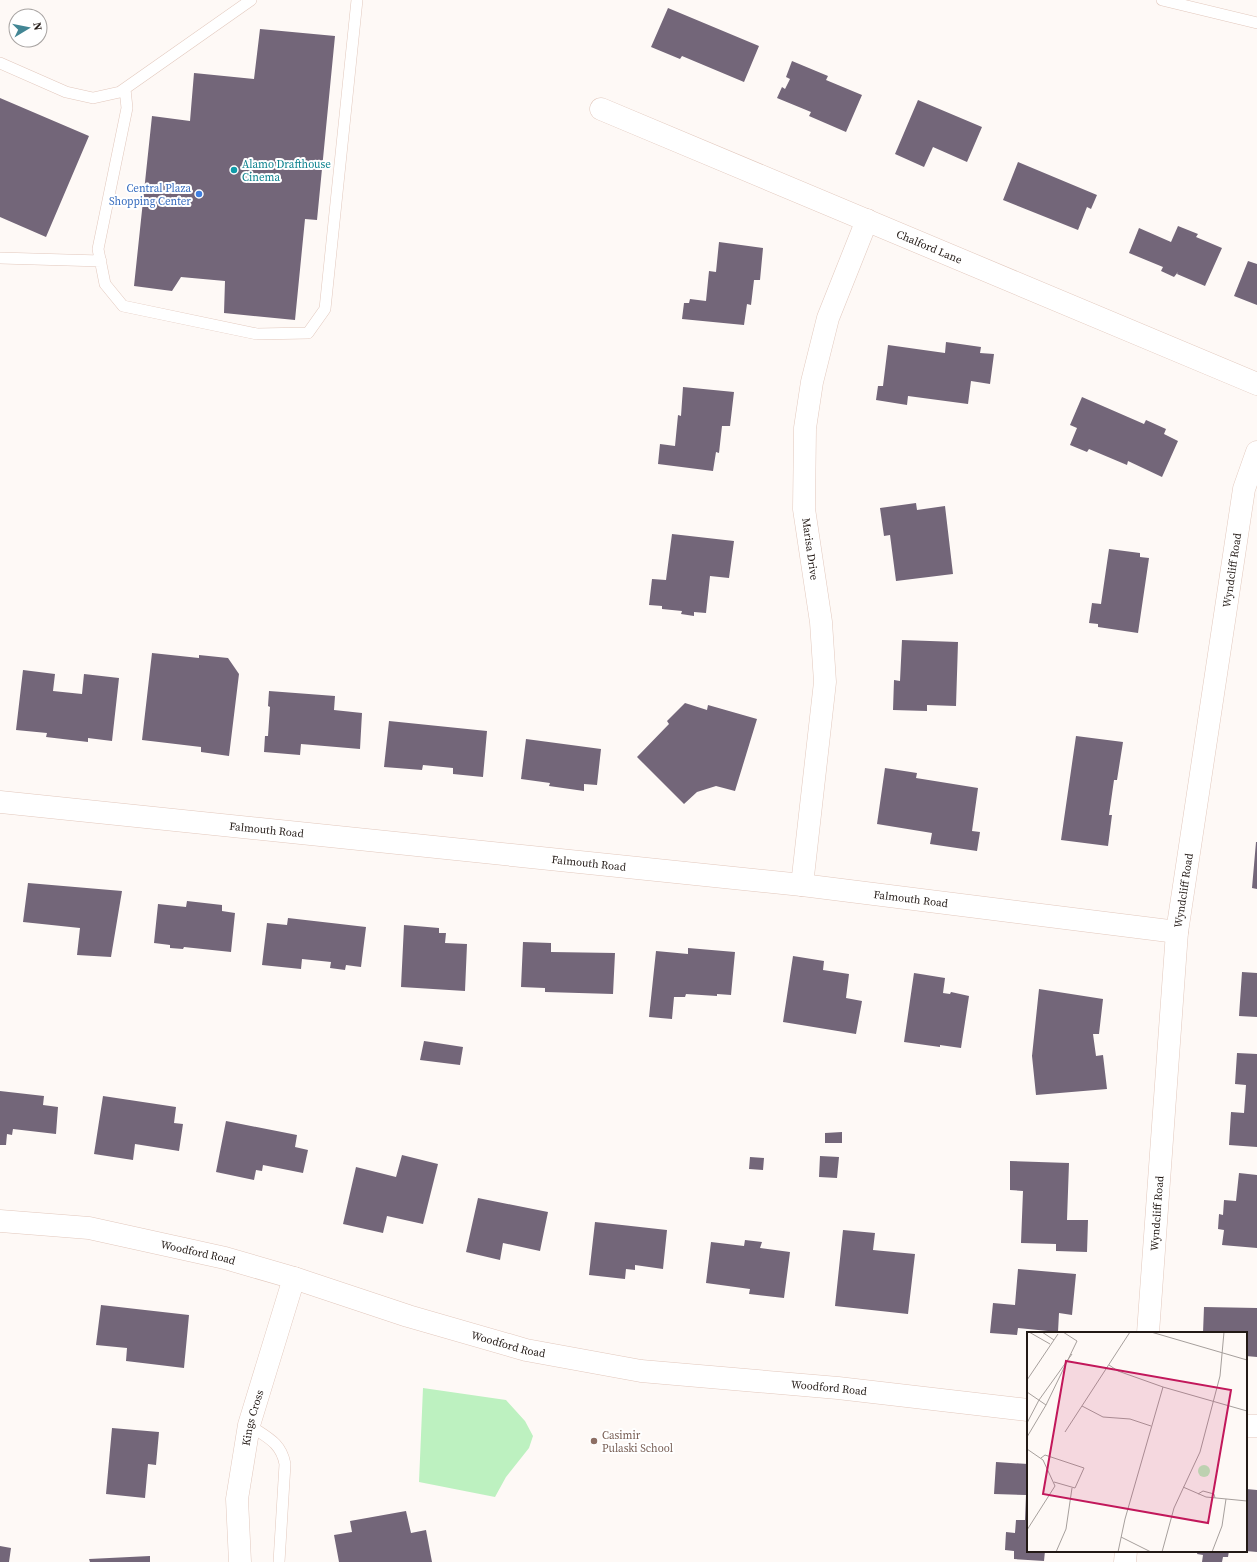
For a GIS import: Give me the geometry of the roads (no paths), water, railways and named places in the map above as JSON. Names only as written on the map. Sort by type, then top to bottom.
[{"type":"street","name":"Chalford Lane","points":[[602,109],[1257,384]]},
{"type":"street","name":"Marisa Drive","points":[[802,885],[825,682],[821,622],[804,508],[805,428],[812,382],[828,318],[867,220]]},
{"type":"street","name":"Wyndcliff Road","points":[[1148,1332],[1177,932],[1244,489],[1257,452]]},
{"type":"street","name":"Falmouth Road","points":[[0,802],[802,885],[1177,932]]},
{"type":"street","name":"Woodford Road","points":[[0,1221],[89,1228],[225,1258],[294,1278],[408,1316],[526,1350],[641,1371],[838,1388],[1027,1410]]},
{"type":"street","name":"Kings Cross","points":[[240,1562],[237,1499],[249,1425],[294,1278]]},
{"type":"street","points":[[1125,1562],[1126,1552]]},
{"type":"lane","points":[[0,63],[66,92],[93,98],[120,92],[251,0]]},
{"type":"lane","points":[[125,89],[127,108],[98,249],[106,284],[123,306],[257,334],[308,334],[325,309],[357,0]]},
{"type":"lane","points":[[1162,0],[1257,22]]},
{"type":"lane","points":[[0,258],[101,261]]},
{"type":"lane","points":[[249,1425],[277,1444],[283,1452],[285,1464],[279,1562]]},
{"type":"place","name":"Alamo Drafthouse Cinema","points":[[234,170]]},
{"type":"place","name":"Central Plaza Shopping Center","points":[[199,194]]},
{"type":"place","name":"Casimir Pulaski School","points":[[594,1441]]}]
